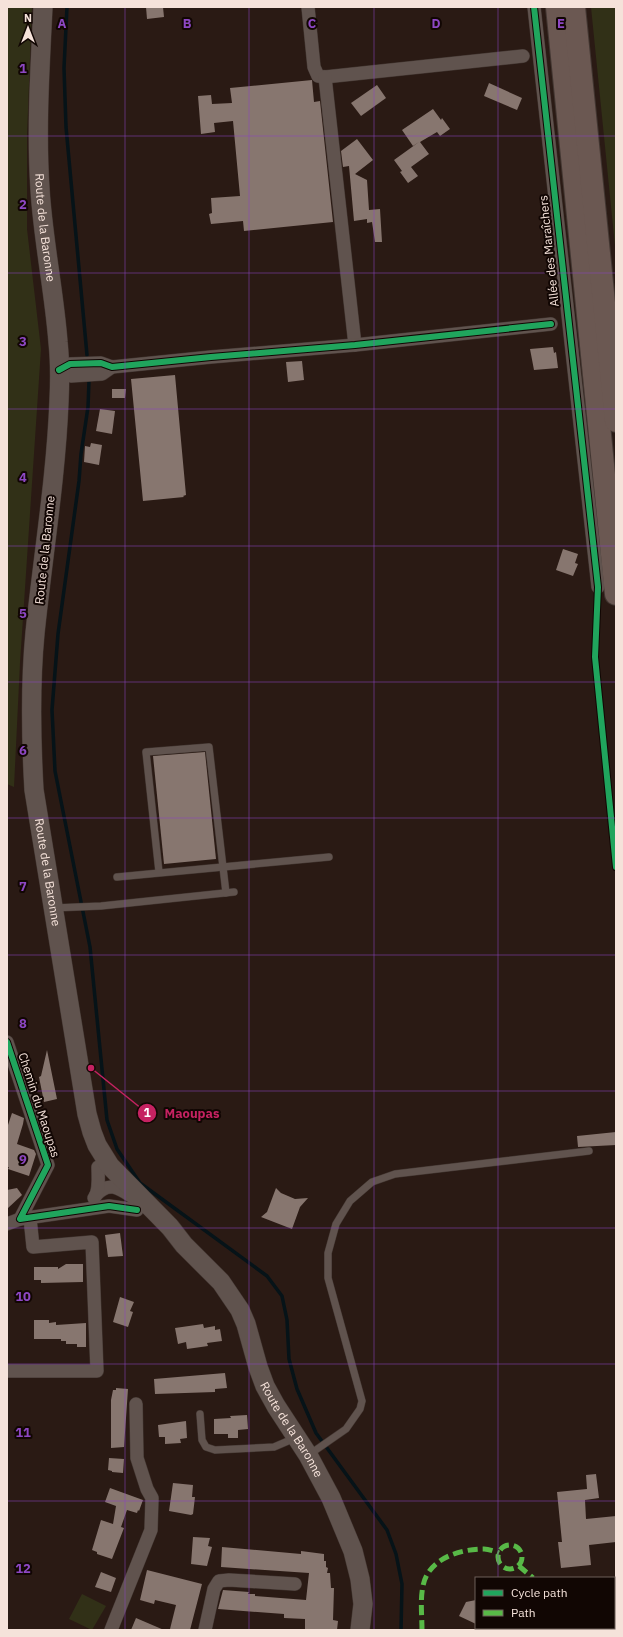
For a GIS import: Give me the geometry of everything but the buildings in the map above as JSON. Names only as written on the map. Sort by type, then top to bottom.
[{"type":"highway","points":[[557,7],[607,591]]},
{"type":"highway","points":[[574,7],[616,421]]},
{"type":"main road","name":"Route de la Baronne","points":[[43,7],[39,124],[40,188],[46,257],[59,343],[59,402],[47,535],[35,633],[31,739],[34,790],[52,908],[87,1114],[92,1132],[103,1157],[109,1186],[170,1227],[184,1245],[221,1282],[240,1310],[246,1324],[265,1386],[276,1406],[297,1437],[314,1451],[353,1551],[360,1579],[363,1604],[360,1630]]},
{"type":"street","points":[[308,7],[314,67],[318,76],[326,78],[523,56]]},
{"type":"street","name":"Allée des Maraîchers","points":[[534,7],[607,591]]},
{"type":"street","points":[[326,78],[355,345]]},
{"type":"street","points":[[59,370],[71,376],[102,374],[112,367],[355,345],[551,324]]},
{"type":"street","name":"Chemin du Maoupas","points":[[7,1042],[48,1165],[25,1218]]},
{"type":"street","points":[[7,1224],[25,1218],[80,1210],[109,1186],[144,1209]]},
{"type":"street","points":[[7,1371],[97,1371],[92,1242],[33,1247],[25,1218]]},
{"type":"street","points":[[111,1630],[151,1530],[152,1498],[147,1489],[137,1458],[136,1404]]},
{"type":"street","points":[[205,1630],[214,1589],[219,1581],[229,1580],[295,1584]]},
{"type":"lane","points":[[159,872],[146,752],[209,746],[226,893]]},
{"type":"lane","points":[[117,877],[329,857]]},
{"type":"lane","points":[[52,908],[101,906],[234,892]]},
{"type":"lane","points":[[314,1451],[346,1429],[360,1409],[362,1401],[328,1278],[328,1253],[336,1224],[350,1201],[372,1182],[395,1174],[589,1151]]},
{"type":"lane","points":[[200,1414],[202,1440],[206,1448],[215,1450],[274,1447],[297,1437]]},
{"type":"shaded area","points":[[7,7],[32,7],[27,135],[27,229],[41,349],[20,663],[14,787],[7,784]]},
{"type":"shaded area","points":[[591,7],[616,7],[616,256]]},
{"type":"shaded area","points":[[82,1594],[106,1606],[92,1630],[69,1619]]},
{"type":"waterway","points":[[67,7],[64,68],[66,127],[87,355]]},
{"type":"waterway","points":[[89,381],[88,407],[81,454],[79,481],[58,634],[52,710],[55,771],[90,947],[107,1120],[117,1149],[140,1183],[267,1276],[282,1296],[287,1320],[289,1359],[297,1389],[316,1433],[387,1530],[396,1554],[402,1584],[401,1630]]},
{"type":"marked path","points":[[510,1545],[519,1548],[522,1557],[519,1566],[510,1569],[501,1566],[498,1557],[501,1548],[510,1545]]},
{"type":"marked path","points":[[422,1630],[422,1591],[426,1577],[431,1569],[446,1557],[465,1551],[486,1549],[499,1553]]},
{"type":"marked path","points":[[519,1566],[532,1577]]},
{"type":"cycle path","points":[[534,7],[598,587],[595,657],[616,867]]},
{"type":"cycle path","points":[[59,370],[70,364],[101,363],[112,367],[355,345],[551,324]]},
{"type":"cycle path","points":[[7,1042],[48,1165],[20,1219],[109,1206],[137,1210]]},
{"type":"place","name":"Maoupas","points":[[91,1068]]}]
